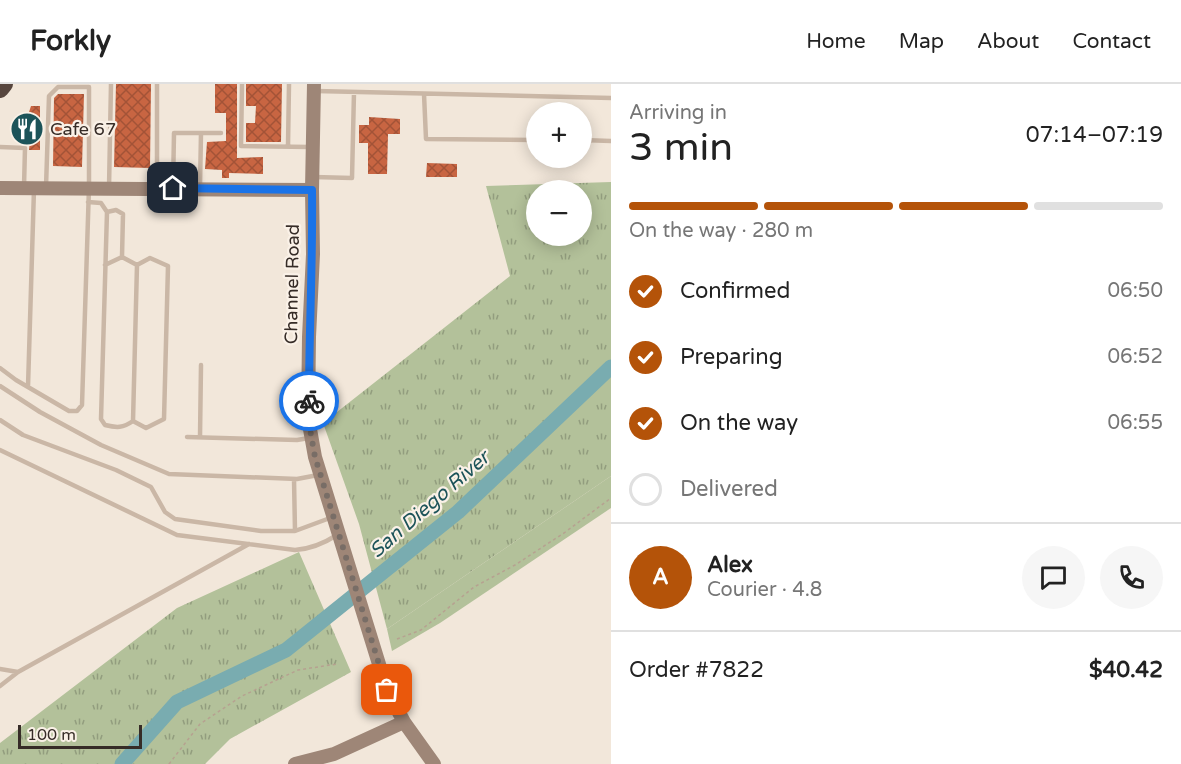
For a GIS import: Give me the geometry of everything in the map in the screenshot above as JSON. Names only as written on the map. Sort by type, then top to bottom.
[{"type":"highway","points":[[0,89],[4,84]]},
{"type":"main road","name":"Channel Road","points":[[313,88],[313,254],[308,418],[320,474],[387,690],[404,722],[434,764]]},
{"type":"main road","points":[[0,188],[35,187],[89,194],[109,188],[200,189],[312,184]]},
{"type":"main road","points":[[295,764],[336,759],[404,722]]},
{"type":"lane","points":[[109,188],[111,84]]},
{"type":"lane","points":[[156,188],[157,84]]},
{"type":"lane","points":[[242,84],[241,146],[312,147]]},
{"type":"lane","points":[[288,147],[289,84]]},
{"type":"lane","points":[[0,368],[28,387],[69,411],[77,411],[82,405],[89,194],[89,87],[58,87],[49,96],[35,187],[28,387]]},
{"type":"lane","points":[[313,88],[354,92],[611,98]]},
{"type":"lane","points":[[312,184],[352,177],[354,92]]},
{"type":"lane","points":[[424,94],[426,139],[526,140]]},
{"type":"lane","points":[[173,188],[174,133],[221,133]]},
{"type":"lane","points":[[200,189],[201,133]]},
{"type":"lane","points":[[592,140],[611,141]]},
{"type":"lane","points":[[0,147],[25,148],[35,187]]},
{"type":"lane","points":[[89,194],[107,212],[101,419],[105,425],[116,428],[125,427],[134,422]]},
{"type":"lane","points":[[107,212],[116,210],[123,214],[122,257]]},
{"type":"lane","points":[[122,257],[136,265]]},
{"type":"lane","points":[[105,265],[122,257]]},
{"type":"lane","points":[[134,422],[146,428],[164,419],[168,266],[150,258],[136,265]]},
{"type":"lane","points":[[134,422],[136,265]]},
{"type":"lane","points":[[200,437],[201,365]]},
{"type":"lane","points":[[0,386],[40,412],[101,445],[170,474],[294,479],[320,474]]},
{"type":"lane","points":[[0,420],[23,435],[116,470],[151,487],[165,512],[175,519],[261,531],[295,531],[334,517]]},
{"type":"lane","points":[[187,437],[297,440],[312,438]]},
{"type":"lane","points":[[0,450],[177,535],[282,549],[304,549],[324,543],[339,534]]},
{"type":"lane","points":[[294,479],[295,531]]},
{"type":"lane","points":[[0,686],[18,672],[249,544]]},
{"type":"lane","points":[[0,669],[18,672]]},
{"type":"path","points":[[397,639],[421,630],[474,587],[515,565],[564,533],[611,498]]},
{"type":"path","points":[[169,764],[200,724],[242,696],[298,670],[337,664]]},
{"type":"green space","points":[[611,182],[611,476],[387,629],[359,524],[323,423],[510,276],[486,186],[526,185],[526,246],[592,246],[592,183]]},
{"type":"green space","points":[[611,476],[611,508],[440,623],[392,651],[387,629]]},
{"type":"green space","points":[[299,552],[351,672],[230,739],[205,764],[0,764],[0,743],[177,608]]},
{"type":"building","points":[[116,84],[151,84],[150,168],[114,167]]},
{"type":"building","points":[[215,84],[237,84],[237,158],[263,157],[263,174],[229,173],[229,178],[222,178],[222,170],[205,169],[207,142],[226,141],[226,113],[215,113]]},
{"type":"building","points":[[246,84],[282,84],[281,142],[246,142],[246,123],[255,123],[256,106],[246,106]]},
{"type":"building","points":[[58,94],[84,94],[82,167],[53,166],[54,98]]},
{"type":"building","name":"Cafe 67","points":[[31,106],[40,106],[40,150],[29,150],[30,140],[25,134],[15,134],[15,124],[22,124],[22,119],[28,115]]},
{"type":"building","points":[[369,117],[400,119],[400,134],[388,134],[387,174],[368,174],[368,143],[359,143],[359,125],[369,125]]},
{"type":"building","points":[[427,163],[457,164],[457,177],[426,177]]},
{"type":"waterway","name":"San Diego River","points":[[122,764],[177,702],[286,650],[458,512],[611,367]]},
{"type":"way so far","points":[[309,401],[308,418],[315,457],[387,690]]},
{"type":"place","name":"Cafe 67","points":[[27,129]]},
{"type":"route","points":[[173,188],[312,190],[313,254],[309,401]]}]
